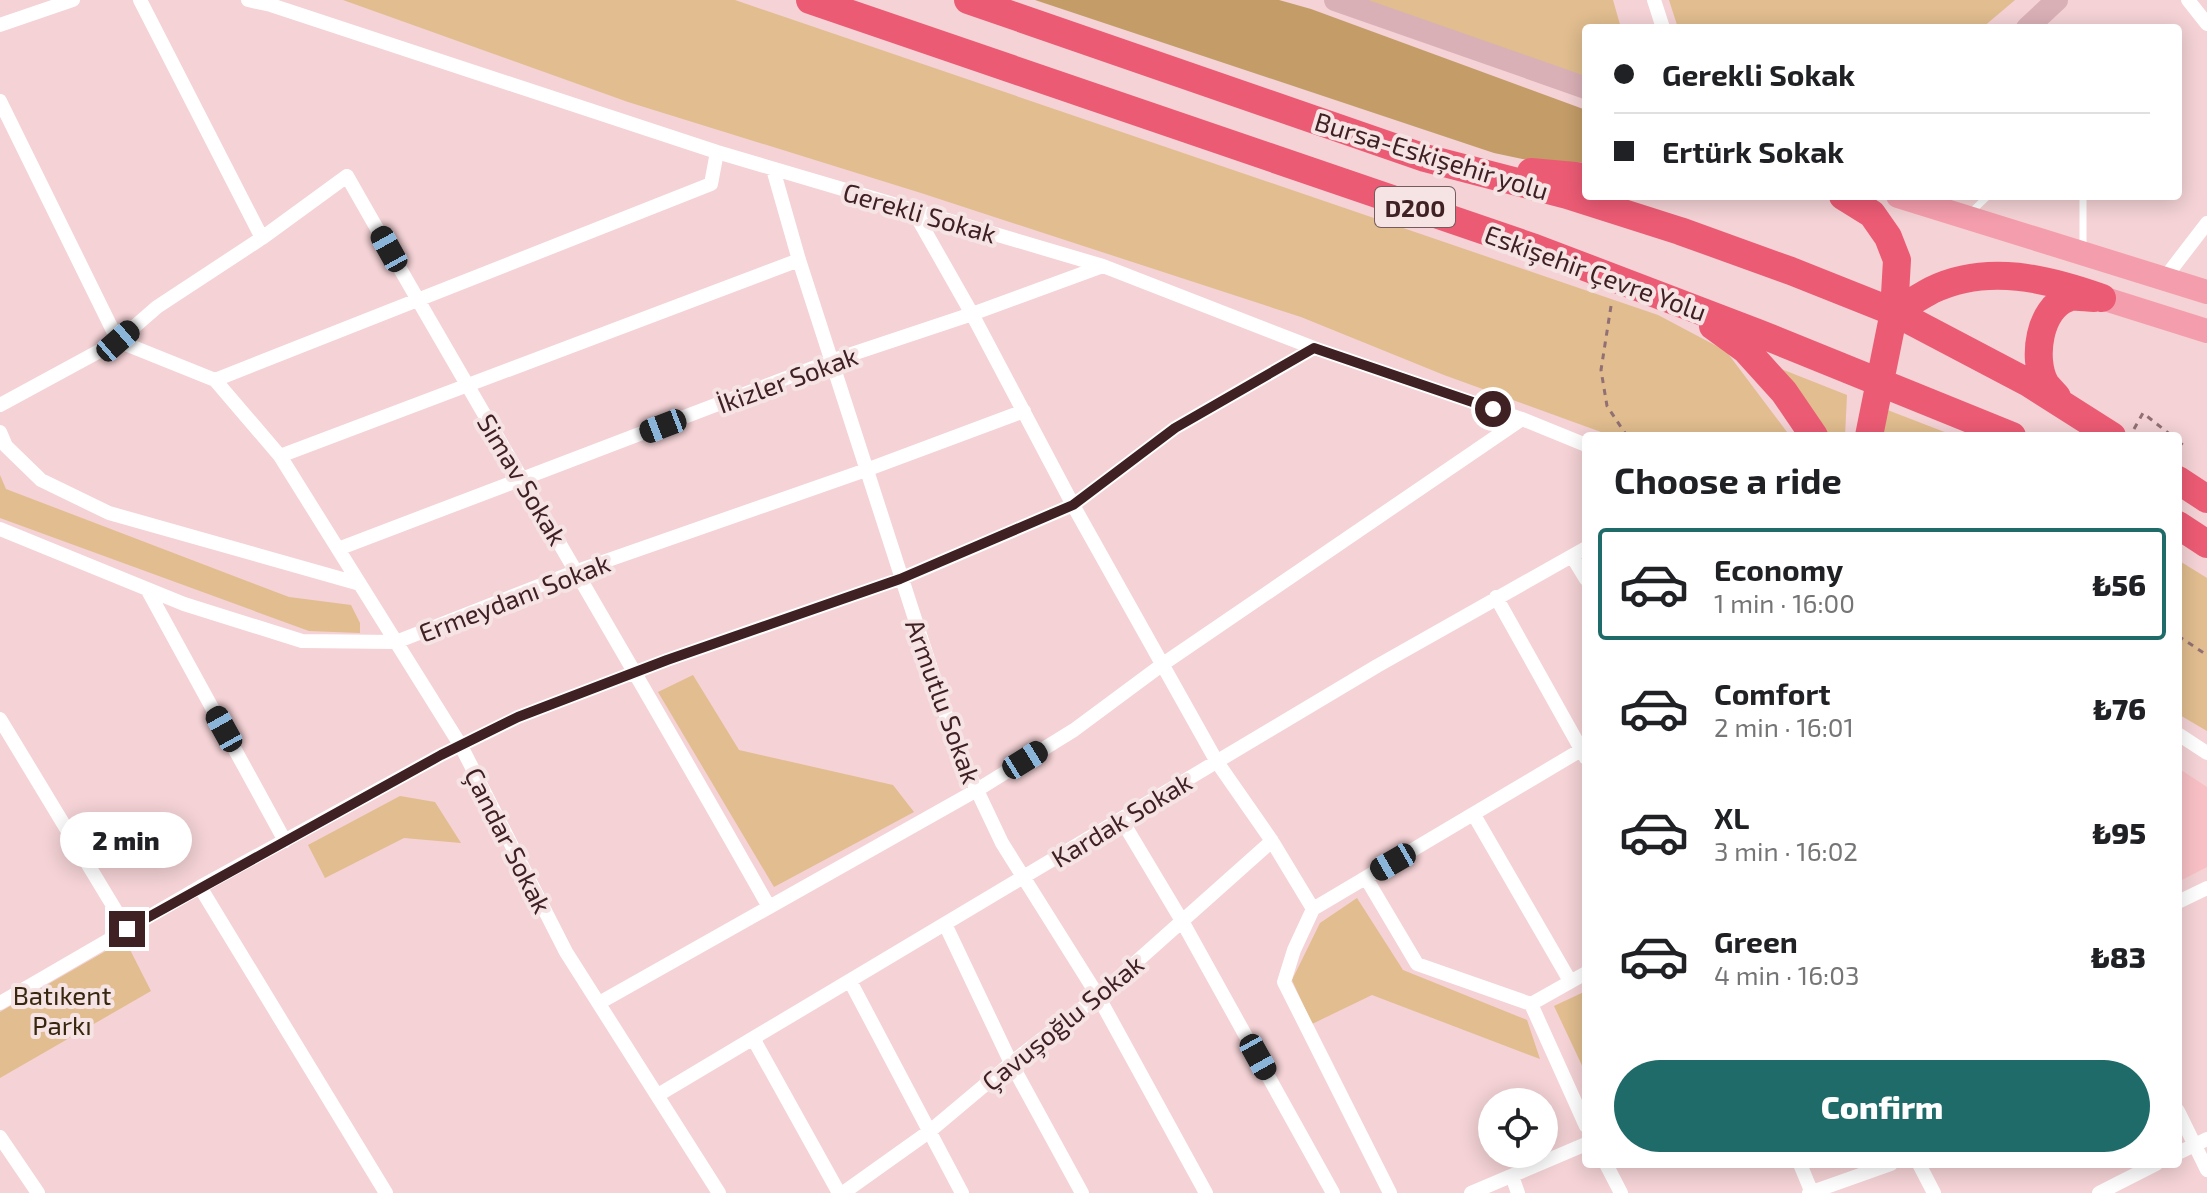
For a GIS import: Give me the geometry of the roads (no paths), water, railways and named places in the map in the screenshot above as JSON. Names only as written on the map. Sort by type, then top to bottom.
[{"type":"highway","name":"Eskişehir Çevre Yolu","points":[[810,0],[1507,238],[1683,304],[2002,432]]},
{"type":"highway","name":"Bursa-Eskişehir yolu","points":[[968,0],[1425,158],[1582,200]]},
{"type":"highway","points":[[1425,158],[1582,177]]},
{"type":"highway","name":"Bursa-Eskişehir yolu","points":[[1583,200],[1680,231],[1894,312]]},
{"type":"highway","points":[[1849,200],[1872,214],[1888,237],[1897,260],[1894,312],[1870,432]]},
{"type":"highway","points":[[1894,312],[1934,289],[1971,278],[2011,276],[2052,281],[2102,298]]},
{"type":"highway","points":[[2063,404],[2045,383],[2038,361],[2042,333],[2054,306],[2070,297],[2102,298]]},
{"type":"highway","points":[[1683,304],[1746,350],[1784,392],[1811,432]]},
{"type":"highway","name":"D200","points":[[1894,312],[2063,404],[2106,432]]},
{"type":"highway","points":[[2182,483],[2207,499]]},
{"type":"highway","points":[[2182,528],[2207,544]]},
{"type":"main road","points":[[1925,200],[1966,217],[2207,292]]},
{"type":"main road","points":[[2102,298],[2207,331]]},
{"type":"street","points":[[2,20],[73,0]]},
{"type":"street","points":[[0,405],[118,341],[157,307],[262,238],[140,0]]},
{"type":"street","name":"Gerekli Sokak","points":[[248,0],[286,9],[717,152],[1103,266],[1314,348],[1522,419],[1582,443]]},
{"type":"street","points":[[1335,0],[1582,87]]},
{"type":"street","points":[[1654,0],[1662,24]]},
{"type":"street","points":[[2031,24],[2057,0]]},
{"type":"street","points":[[2188,0],[2207,24]]},
{"type":"street","points":[[0,101],[118,341]]},
{"type":"street","points":[[215,380],[711,184],[717,152]]},
{"type":"street","name":"Armutlu Sokak","points":[[773,169],[900,579],[956,746],[1002,843],[1098,996],[1206,1193]]},
{"type":"street","name":"Simav Sokak","points":[[262,238],[347,176],[636,671],[769,907]]},
{"type":"street","points":[[913,210],[1217,762],[1272,841],[1313,909]]},
{"type":"street","points":[[2164,279],[2207,223]]},
{"type":"street","points":[[280,456],[799,260]]},
{"type":"street","name":"İkizler Sokak","points":[[338,549],[831,361],[1103,266]]},
{"type":"street","name":"Çandar Sokak","points":[[118,341],[215,380],[280,456],[461,746],[566,952],[719,1193]]},
{"type":"street","points":[[0,1003],[200,887],[518,717],[636,671],[900,579],[1073,505],[1175,428],[1314,348]]},
{"type":"street","name":"Ermeydanı Sokak","points":[[0,529],[184,604],[302,641],[396,642],[577,571],[1024,411]]},
{"type":"street","points":[[599,1003],[977,790],[1074,730],[1163,664],[1522,419]]},
{"type":"street","points":[[0,432],[6,446],[41,480],[109,513],[360,584]]},
{"type":"street","name":"Kardak Sokak","points":[[658,1095],[1496,597],[1582,550]]},
{"type":"street","points":[[1572,556],[1582,572]]},
{"type":"street","points":[[147,589],[285,841]]},
{"type":"street","points":[[1496,597],[1582,748]]},
{"type":"street","points":[[0,719],[127,929]]},
{"type":"street","points":[[2182,737],[2207,753]]},
{"type":"street","points":[[1390,1193],[1284,982],[1294,950],[1313,909],[1582,753]]},
{"type":"street","points":[[1474,815],[1570,981]]},
{"type":"street","points":[[1121,819],[1182,921],[1333,1193]]},
{"type":"street","name":"Çavuşoğlu Sokak","points":[[841,1193],[930,1131],[1098,996],[1272,841]]},
{"type":"street","points":[[1366,878],[1417,964],[1531,1004],[1582,1117]]},
{"type":"street","points":[[200,887],[386,1193]]},
{"type":"street","points":[[2182,900],[2207,888]]},
{"type":"street","points":[[945,924],[1011,1063],[1082,1193]]},
{"type":"street","points":[[1531,1004],[1582,975]]},
{"type":"street","points":[[850,981],[962,1193]]},
{"type":"street","points":[[754,1040],[841,1193]]},
{"type":"street","points":[[2182,1116],[2201,1142],[2207,1170]]},
{"type":"street","points":[[0,1137],[38,1193]]},
{"type":"street","points":[[2182,1151],[2201,1142]]},
{"type":"street","points":[[1471,1193],[1582,1146]]},
{"type":"street","points":[[1608,1168],[1621,1193]]},
{"type":"street","points":[[1802,1168],[1811,1193],[1880,1168]]},
{"type":"street","points":[[1921,1168],[1934,1193]]},
{"type":"street","points":[[2099,1193],[2148,1168]]},
{"type":"street","points":[[1512,1176],[1518,1193]]},
{"type":"lane","points":[[1966,217],[1984,200]]},
{"type":"lane","points":[[2083,200],[2083,254]]},
{"type":"park label","name":"Batıkent Parkı","points":[[62,1009]]}]
